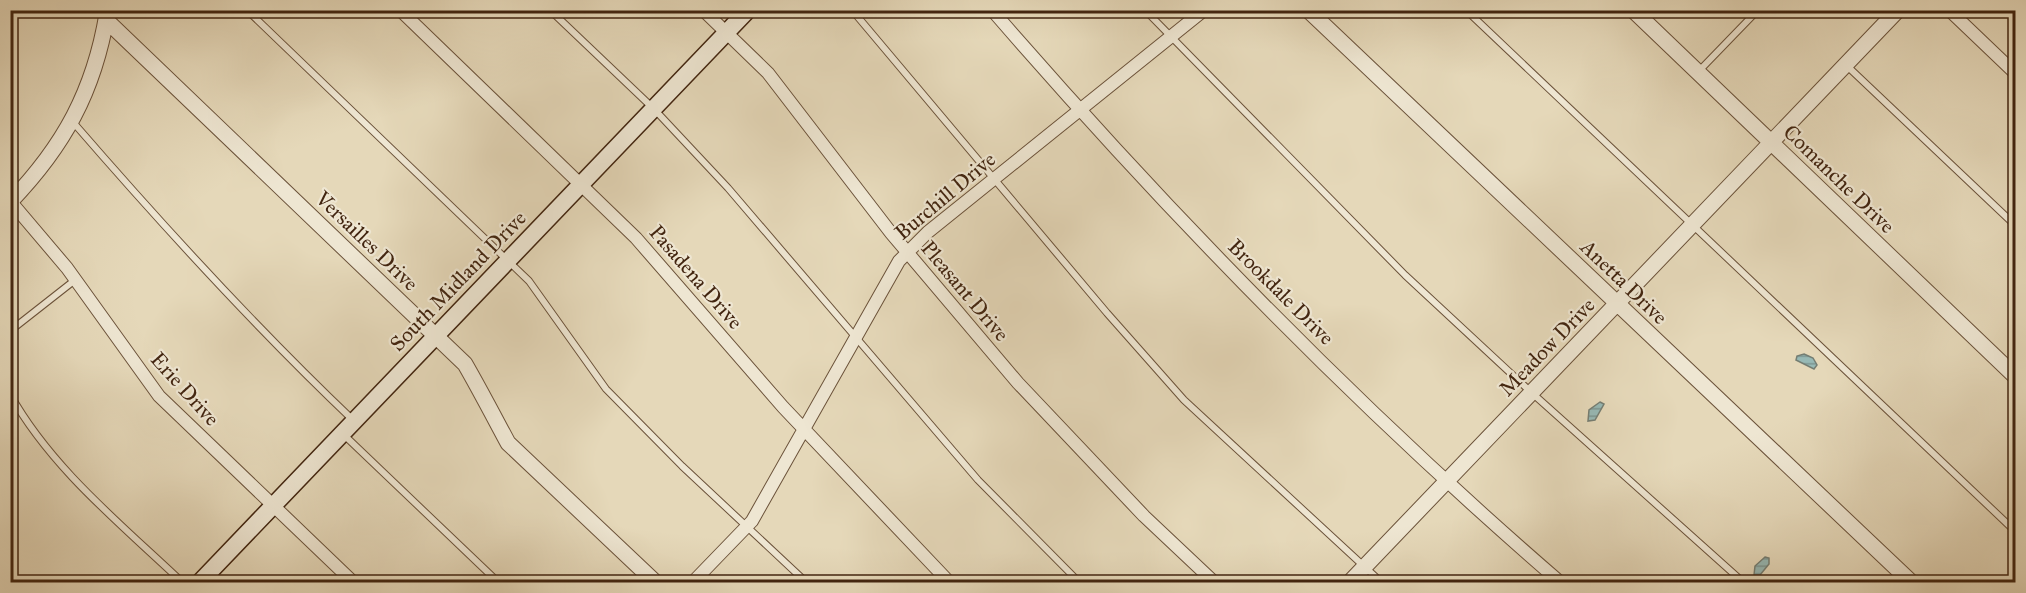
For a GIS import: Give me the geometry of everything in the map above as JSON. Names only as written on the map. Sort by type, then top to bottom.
[{"type":"main road","name":"South Midland Drive","points":[[200,582],[748,10]]},
{"type":"street","name":"Pasadena Drive","points":[[400,10],[636,238],[804,429],[949,582]]},
{"type":"street","name":"Pleasant Drive","points":[[703,10],[774,80],[907,253],[1018,383],[1144,516],[1214,582]]},
{"type":"street","name":"Brookdale Drive","points":[[992,10],[1080,111],[1274,315],[1447,480],[1560,582]]},
{"type":"street","name":"Burchill Drive","points":[[693,582],[747,526],[899,261],[994,179],[1204,10]]},
{"type":"street","name":"Anetta Drive","points":[[1308,10],[1911,582]]},
{"type":"street","name":"Comanche Drive","points":[[1633,10],[2016,377]]},
{"type":"street","name":"Meadow Drive","points":[[1350,582],[1898,10]]},
{"type":"street","points":[[1949,10],[2016,74]]},
{"type":"street","points":[[11,202],[42,168],[72,121],[93,78],[107,15]]},
{"type":"street","name":"Versailles Drive","points":[[107,15],[470,370],[498,428],[508,443],[655,582]]},
{"type":"street","name":"Erie Drive","points":[[11,202],[75,280],[159,396],[353,582]]},
{"type":"lane","points":[[247,10],[508,261],[551,309],[606,389],[682,466],[806,582]]},
{"type":"lane","points":[[550,10],[654,109],[728,188],[978,480],[1079,582]]},
{"type":"lane","points":[[852,10],[1107,314],[1184,400],[1381,582]]},
{"type":"lane","points":[[1145,10],[1405,275],[1532,393],[1743,582]]},
{"type":"lane","points":[[1466,10],[2016,532]]},
{"type":"lane","points":[[1698,73],[1758,10]]},
{"type":"lane","points":[[1846,65],[2016,226]]},
{"type":"lane","points":[[72,121],[169,232],[348,428],[498,582]]},
{"type":"lane","points":[[10,331],[75,280]]},
{"type":"lane","points":[[10,394],[54,455],[87,492],[182,582]]},
{"type":"water","points":[[1804,354],[1813,358],[1817,365],[1814,369],[1796,360],[1797,356]]},
{"type":"water","points":[[1600,402],[1604,404],[1595,420],[1588,421],[1589,410]]},
{"type":"water","points":[[1765,557],[1769,558],[1769,564],[1760,575],[1754,575],[1755,566]]}]
